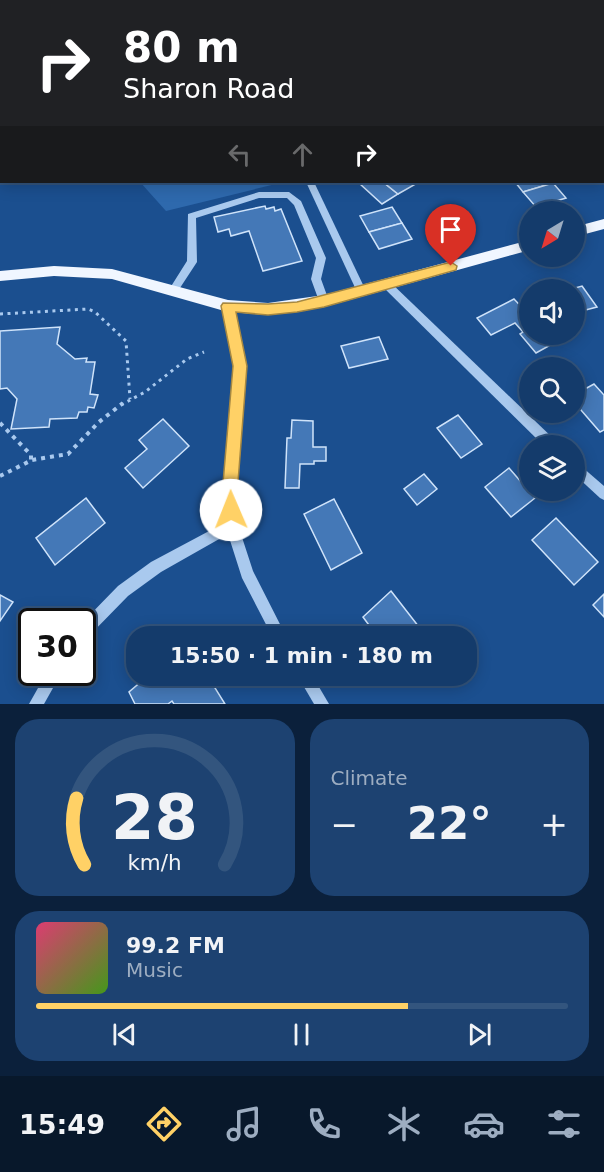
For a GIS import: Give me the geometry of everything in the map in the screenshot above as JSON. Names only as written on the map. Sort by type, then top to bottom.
[{"type":"main road","points":[[585,229],[604,224]]},
{"type":"main road","points":[[0,276],[54,271],[90,272],[127,277],[228,306],[268,309],[324,302],[519,248]]},
{"type":"street","points":[[310,183],[361,291]]},
{"type":"street","points":[[172,291],[192,262],[191,216],[259,195],[277,193],[289,195],[298,204],[313,236],[321,258],[316,279],[324,302]]},
{"type":"street","points":[[386,284],[542,435]]},
{"type":"street","points":[[228,306],[240,366],[230,495],[232,525],[247,573],[274,626]]},
{"type":"street","points":[[585,476],[604,494]]},
{"type":"street","points":[[96,619],[123,591],[156,567],[232,525]]},
{"type":"street","points":[[36,704],[47,686]]},
{"type":"street","points":[[311,686],[322,704]]},
{"type":"path","points":[[0,314],[88,309],[95,312],[126,341],[129,368],[127,394],[130,399]]},
{"type":"path","points":[[0,476],[32,460],[68,454],[99,422],[130,399],[145,392],[187,359],[204,352]]},
{"type":"path","points":[[0,423],[31,455],[32,460]]},
{"type":"shaded area","points":[[141,183],[280,183],[166,211]]},
{"type":"building","points":[[359,183],[384,183],[398,194],[382,204]]},
{"type":"building","points":[[384,183],[411,183],[414,185],[398,194]]},
{"type":"building","points":[[516,183],[553,183],[523,192]]},
{"type":"building","points":[[553,183],[566,198],[556,201],[531,201],[523,192]]},
{"type":"building","points":[[265,206],[266,209],[274,207],[275,211],[281,209],[302,261],[263,271],[249,231],[231,236],[229,229],[218,232],[214,217]]},
{"type":"building","points":[[392,207],[402,223],[369,232],[360,216]]},
{"type":"building","points":[[402,223],[412,239],[379,249],[369,232]]},
{"type":"building","points":[[585,290],[597,307],[585,310]]},
{"type":"building","points":[[514,299],[519,304],[519,328],[515,323],[491,335],[477,318]]},
{"type":"building","points":[[60,327],[57,344],[75,359],[87,358],[86,362],[95,362],[90,394],[98,395],[94,408],[88,407],[87,412],[79,412],[77,418],[50,419],[49,427],[11,429],[17,399],[7,388],[0,389],[0,331]]},
{"type":"building","points":[[379,337],[388,359],[349,368],[341,346]]},
{"type":"building","points":[[529,345],[550,345],[536,353]]},
{"type":"building","points":[[594,384],[604,395],[604,430],[600,432],[585,415],[585,389]]},
{"type":"building","points":[[458,415],[482,444],[461,458],[437,428]]},
{"type":"building","points":[[163,419],[189,446],[143,488],[125,468],[147,449],[139,440]]},
{"type":"building","points":[[292,420],[313,421],[313,447],[326,447],[326,461],[300,464],[299,488],[285,488],[287,438],[291,438]]},
{"type":"building","points":[[509,468],[519,480],[519,501],[531,501],[511,517],[485,487]]},
{"type":"building","points":[[424,474],[437,489],[417,505],[404,489]]},
{"type":"building","points":[[86,498],[105,523],[55,565],[36,538]]},
{"type":"building","points":[[334,499],[362,553],[331,570],[304,514]]},
{"type":"building","points":[[556,518],[598,562],[574,585],[532,540]]},
{"type":"building","points":[[391,591],[418,626],[370,626],[363,617]]},
{"type":"building","points":[[604,594],[604,617],[593,605]]},
{"type":"building","points":[[0,595],[13,602],[0,621]]},
{"type":"building","points":[[136,686],[214,686],[225,704],[174,704],[172,701],[168,704],[135,704],[129,692]]},
{"type":"route","points":[[231,510],[234,424],[240,366],[228,306],[253,309],[297,307],[324,302],[451,266]]}]
